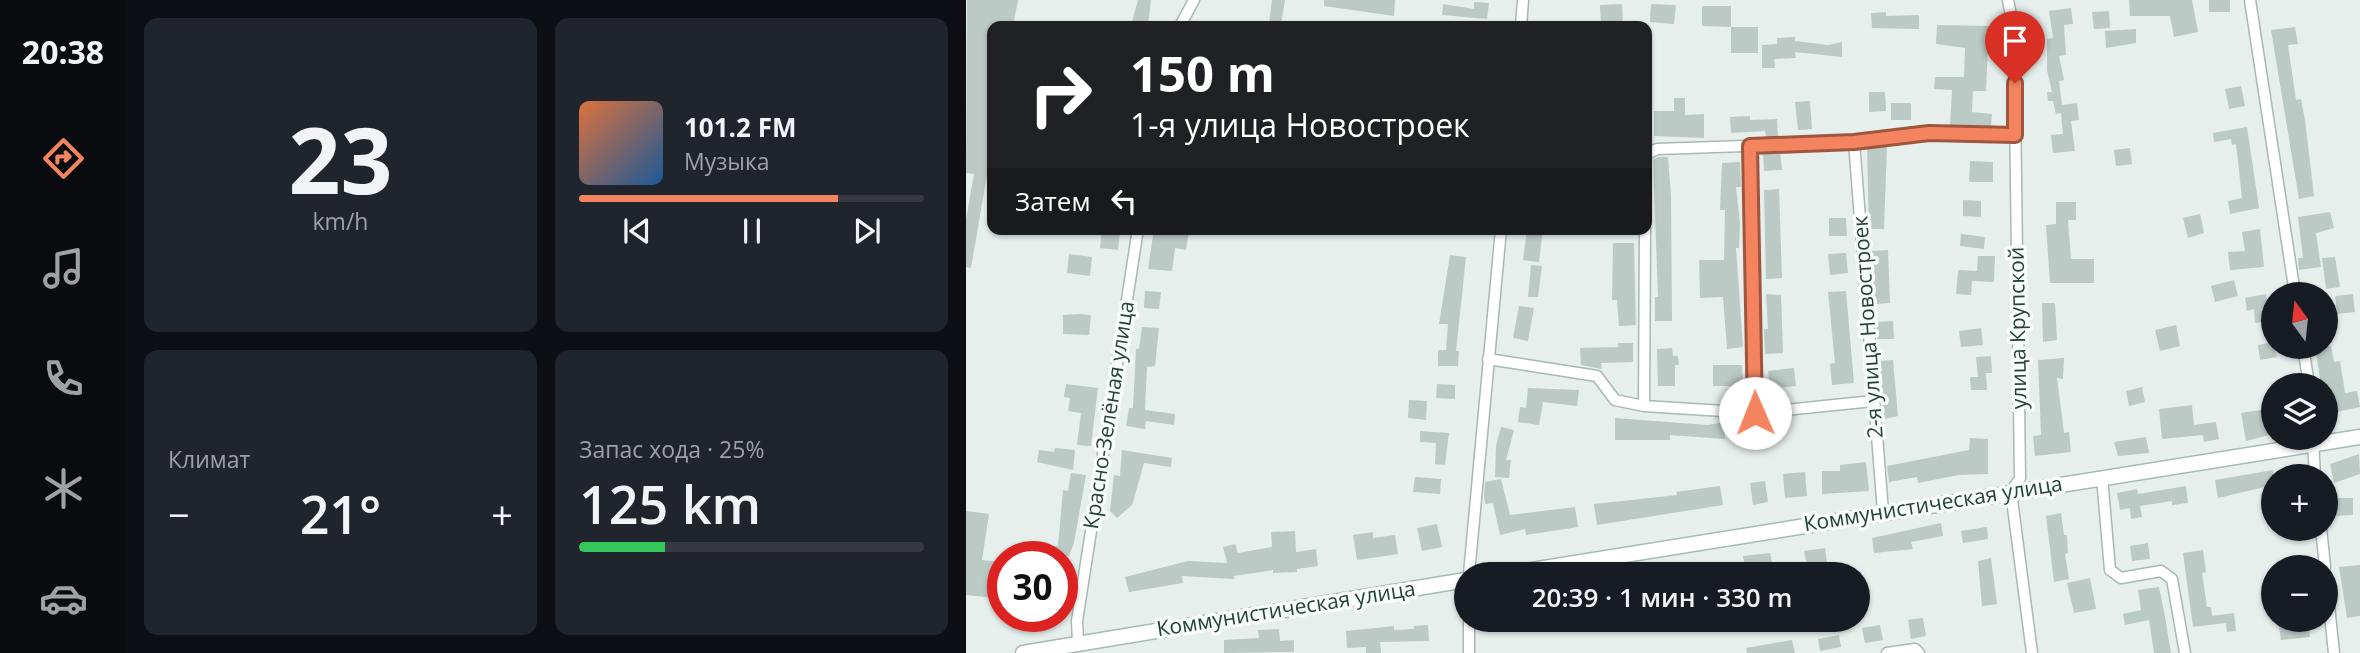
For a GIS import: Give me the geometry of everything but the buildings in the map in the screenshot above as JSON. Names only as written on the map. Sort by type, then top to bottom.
[{"type":"main road","name":"Коммунистическая улица","points":[[2338,439],[2360,437]]},
{"type":"main road","name":"Коммунистическая улица","points":[[1579,562],[2261,450]]},
{"type":"main road","name":"Коммунистическая улица","points":[[1023,653],[1454,582]]},
{"type":"street","points":[[1183,21],[1194,0]]},
{"type":"street","points":[[1521,21],[1523,0]]},
{"type":"street","name":"улица Крупской","points":[[2008,0],[2014,31],[2020,478],[2011,492],[2032,653]]},
{"type":"street","points":[[2250,0],[2293,282]]},
{"type":"street","points":[[1652,152],[1657,149],[1854,142],[1929,133],[2015,135]]},
{"type":"street","name":"2-я улица Новостроек","points":[[1854,142],[1883,512]]},
{"type":"street","points":[[1750,146],[1755,413]]},
{"type":"street","name":"Красно-Зелёная улица","points":[[1078,643],[1077,621],[1137,235]]},
{"type":"street","points":[[1470,562],[1500,235]]},
{"type":"street","points":[[1644,407],[1645,235]]},
{"type":"street","points":[[1488,359],[1597,376],[1615,400],[1644,407],[1755,413],[1873,401]]},
{"type":"street","points":[[2102,477],[2110,570],[2121,578],[2161,571],[2172,579],[2185,653]]},
{"type":"street","points":[[1469,632],[1469,653]]},
{"type":"street","points":[[2332,632],[2334,653]]},
{"type":"street","points":[[1887,653],[1915,649],[1919,653]]},
{"type":"route","points":[[1755,413],[1750,146],[1854,142],[1929,133],[2015,135],[2015,83]]}]
